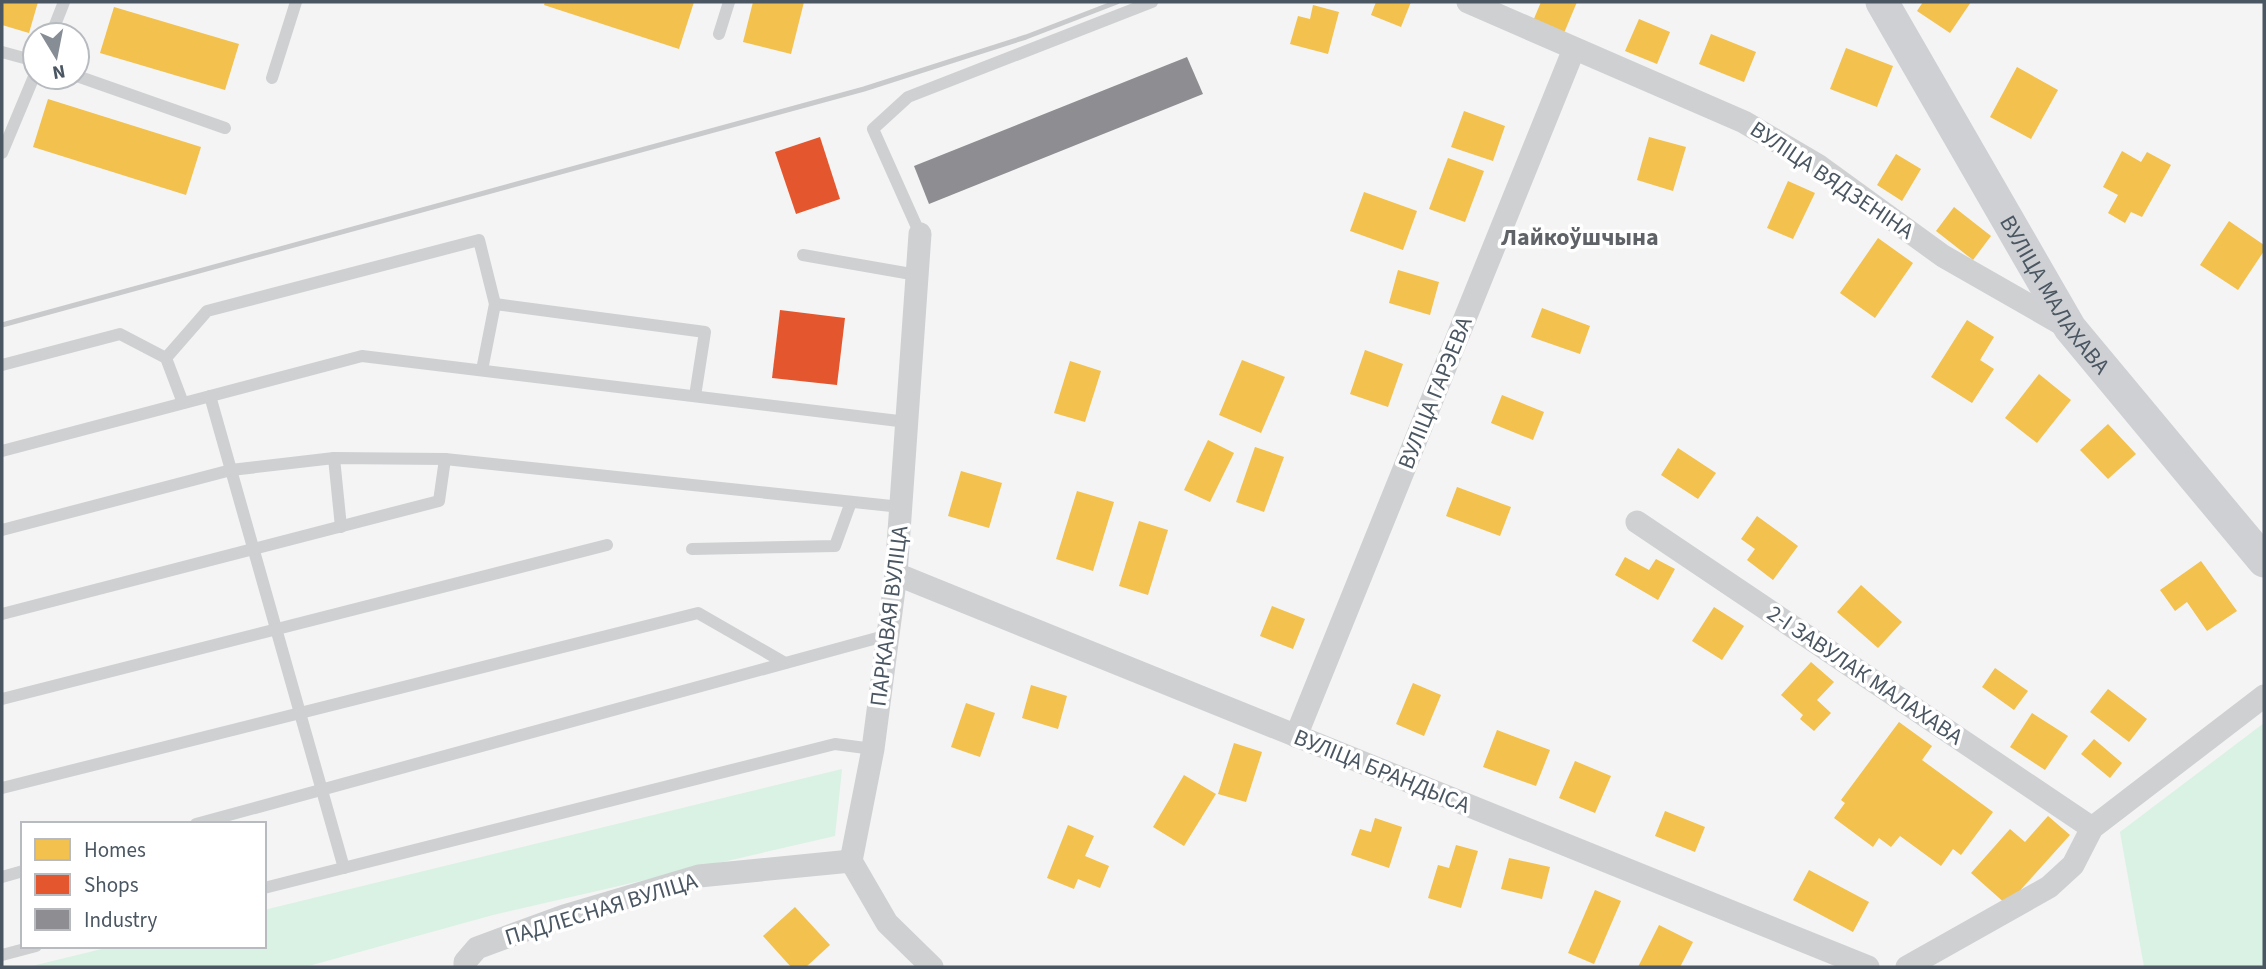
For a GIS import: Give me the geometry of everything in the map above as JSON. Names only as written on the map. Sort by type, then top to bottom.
[{"type":"street","name":"ВУЛІЦА ВЯДЗЕНІНА","points":[[1468,2],[1744,122],[1819,166],[1943,256],[2070,328]]},
{"type":"street","name":"ВУЛІЦА МАЛАХАВА","points":[[1882,2],[2070,328],[2264,561]]},
{"type":"street","name":"ВУЛІЦА ГАРЭЕВА","points":[[1296,736],[1574,49]]},
{"type":"street","name":"ПАРКАВАЯ ВУЛІЦА","points":[[851,861],[873,749],[896,574],[920,234]]},
{"type":"street","name":"2-І ЗАВУЛАК МАЛАХАВА","points":[[1637,522],[2092,828]]},
{"type":"street","name":"ВУЛІЦА БРАНДЫСА","points":[[896,574],[1868,967]]},
{"type":"street","points":[[1907,967],[2049,887],[2073,865],[2092,828],[2264,696]]},
{"type":"street","points":[[851,861],[887,923],[932,967]]},
{"type":"street","name":"ПАДЛЕСНАЯ ВУЛІЦА","points":[[471,958],[564,916],[699,876],[851,861]]},
{"type":"lane","points":[[57,21],[64,2]]},
{"type":"lane","points":[[272,78],[296,2]]},
{"type":"lane","points":[[719,34],[729,2]]},
{"type":"lane","points":[[920,234],[873,129],[908,97],[1152,2]]},
{"type":"lane","points":[[2,52],[21,57]]},
{"type":"lane","points":[[91,81],[225,128]]},
{"type":"lane","points":[[2,153],[28,91]]},
{"type":"lane","points":[[166,358],[207,311],[479,240],[495,304],[482,370]]},
{"type":"lane","points":[[803,256],[917,275]]},
{"type":"lane","points":[[495,304],[705,332],[695,396]]},
{"type":"lane","points":[[2,365],[120,334],[166,358],[183,403]]},
{"type":"lane","points":[[2,451],[362,356],[907,422]]},
{"type":"lane","points":[[210,396],[344,868]]},
{"type":"lane","points":[[334,458],[341,527]]},
{"type":"lane","points":[[2,530],[231,470],[334,458],[445,459],[901,507]]},
{"type":"lane","points":[[2,614],[439,501],[445,459]]},
{"type":"lane","points":[[692,549],[835,545],[851,502]]},
{"type":"lane","points":[[2,699],[607,545]]},
{"type":"lane","points":[[2,788],[698,613],[785,663]]},
{"type":"lane","points":[[203,822],[888,635]]},
{"type":"lane","points":[[266,888],[835,744],[873,749]]},
{"type":"lane","points":[[2,877],[21,872]]},
{"type":"lane","points":[[2,955],[28,948]]},
{"type":"green space","points":[[2264,723],[2264,967],[2144,967],[2120,832]]},
{"type":"green space","points":[[842,769],[835,836],[493,915],[305,967],[28,967],[106,948],[266,948],[266,910]]},
{"type":"building: Homes","points":[[2,2],[38,2],[32,21],[21,21],[21,31],[2,25]]},
{"type":"building: Homes","points":[[545,2],[694,2],[679,49],[544,5]]},
{"type":"building: Homes","points":[[753,2],[804,2],[791,54],[743,42]]},
{"type":"building: Homes","points":[[1376,2],[1411,2],[1401,27],[1371,15]]},
{"type":"building: Homes","points":[[1541,2],[1577,2],[1564,33],[1533,21]]},
{"type":"building: Homes","points":[[1923,2],[1971,2],[1950,33],[1917,11]]},
{"type":"building: Homes","points":[[1313,5],[1339,12],[1328,54],[1290,44],[1298,16],[1310,19]]},
{"type":"building: Homes","points":[[114,7],[239,44],[225,90],[100,53]]},
{"type":"building: Homes","points":[[1639,19],[1670,32],[1657,64],[1625,51]]},
{"type":"building: Homes","points":[[1711,34],[1756,52],[1744,82],[1699,64]]},
{"type":"building: Homes","points":[[1846,48],[1893,66],[1877,107],[1830,89]]},
{"type":"building: Homes","points":[[2017,67],[2058,90],[2031,139],[1990,117]]},
{"type":"building: Homes","points":[[48,99],[201,147],[186,195],[33,147]]},
{"type":"building: Homes","points":[[1464,111],[1505,126],[1493,161],[1451,147]]},
{"type":"building: Homes","points":[[1649,137],[1686,147],[1673,191],[1637,180]]},
{"type":"building: Homes","points":[[2122,151],[2141,162],[2147,152],[2171,165],[2142,217],[2131,212],[2125,223],[2108,213],[2118,195],[2103,187]]},
{"type":"building: Homes","points":[[1896,154],[1921,169],[1902,201],[1877,185]]},
{"type":"building: Homes","points":[[1448,158],[1484,171],[1465,222],[1429,209]]},
{"type":"building: Homes","points":[[1788,181],[1815,193],[1793,239],[1767,228]]},
{"type":"building: Homes","points":[[1364,192],[1417,211],[1403,250],[1350,231]]},
{"type":"building: Homes","points":[[1954,207],[1991,236],[1973,260],[1936,231]]},
{"type":"building: Homes","points":[[2229,221],[2264,245],[2264,251],[2238,290],[2200,265]]},
{"type":"building: Homes","points":[[1878,238],[1913,263],[1875,318],[1840,293]]},
{"type":"building: Homes","points":[[1398,270],[1439,282],[1430,315],[1389,303]]},
{"type":"building: Homes","points":[[1542,308],[1590,326],[1580,354],[1531,337]]},
{"type":"building: Homes","points":[[1967,320],[1994,337],[1980,360],[1994,369],[1972,403],[1931,377]]},
{"type":"building: Homes","points":[[1365,350],[1403,364],[1388,407],[1350,394]]},
{"type":"building: Homes","points":[[1242,360],[1285,377],[1261,433],[1219,415]]},
{"type":"building: Homes","points":[[1070,361],[1101,371],[1085,422],[1054,413]]},
{"type":"building: Homes","points":[[2039,374],[2071,400],[2037,443],[2005,418]]},
{"type":"building: Homes","points":[[1502,395],[1544,412],[1533,440],[1491,423]]},
{"type":"building: Homes","points":[[2108,424],[2136,454],[2108,479],[2080,450]]},
{"type":"building: Homes","points":[[1208,440],[1234,453],[1210,502],[1184,490]]},
{"type":"building: Homes","points":[[1255,447],[1284,457],[1264,512],[1236,502]]},
{"type":"building: Homes","points":[[1678,448],[1716,473],[1698,499],[1661,475]]},
{"type":"building: Homes","points":[[961,471],[1002,483],[989,528],[948,516]]},
{"type":"building: Homes","points":[[1457,487],[1511,507],[1500,536],[1446,516]]},
{"type":"building: Homes","points":[[1077,491],[1114,502],[1093,571],[1056,559]]},
{"type":"building: Homes","points":[[1757,516],[1798,546],[1773,580],[1747,560],[1755,549],[1741,539]]},
{"type":"building: Homes","points":[[1139,521],[1168,530],[1148,595],[1119,586]]},
{"type":"building: Homes","points":[[1625,557],[1649,570],[1656,559],[1675,569],[1658,600],[1615,575]]},
{"type":"building: Homes","points":[[2201,561],[2237,611],[2207,631],[2187,602],[2175,611],[2160,590]]},
{"type":"building: Homes","points":[[1861,585],[1902,622],[1878,648],[1837,612]]},
{"type":"building: Homes","points":[[1272,606],[1305,619],[1293,649],[1260,636]]},
{"type":"building: Homes","points":[[1714,607],[1744,626],[1722,660],[1692,641]]},
{"type":"building: Homes","points":[[1811,662],[1834,682],[1817,700],[1831,713],[1814,731],[1800,719],[1803,715],[1781,695]]},
{"type":"building: Homes","points":[[1995,668],[2028,691],[2014,710],[1982,687]]},
{"type":"building: Homes","points":[[1413,683],[1441,695],[1424,736],[1396,724]]},
{"type":"building: Homes","points":[[1031,685],[1067,696],[1058,729],[1022,718]]},
{"type":"building: Homes","points":[[2108,689],[2147,719],[2129,742],[2090,712]]},
{"type":"building: Homes","points":[[966,703],[995,713],[980,757],[951,747]]},
{"type":"building: Homes","points":[[2032,713],[2068,736],[2045,770],[2010,747]]},
{"type":"building: Homes","points":[[1899,722],[1932,746],[1922,760],[1993,812],[1961,855],[1953,849],[1941,866],[1900,836],[1891,847],[1879,838],[1873,847],[1834,818],[1845,803],[1841,800]]},
{"type":"building: Homes","points":[[1497,730],[1550,750],[1536,786],[1483,767]]},
{"type":"building: Homes","points":[[2094,739],[2122,763],[2110,778],[2081,754]]},
{"type":"building: Homes","points":[[1234,743],[1262,752],[1246,802],[1218,794]]},
{"type":"building: Homes","points":[[1575,761],[1611,776],[1595,813],[1559,798]]},
{"type":"building: Homes","points":[[1184,775],[1216,794],[1184,846],[1153,827]]},
{"type":"building: Homes","points":[[1665,811],[1705,827],[1695,852],[1655,836]]},
{"type":"building: Homes","points":[[2048,816],[2070,835],[2007,905],[1971,873],[2010,829],[2025,842]]},
{"type":"building: Homes","points":[[1375,818],[1402,827],[1389,868],[1351,855],[1360,829],[1371,832]]},
{"type":"building: Homes","points":[[1068,825],[1094,836],[1085,856],[1109,866],[1100,888],[1078,879],[1074,889],[1047,878]]},
{"type":"building: Homes","points":[[1456,845],[1478,851],[1461,908],[1428,898],[1438,865],[1449,868]]},
{"type":"building: Homes","points":[[1509,858],[1550,867],[1542,899],[1501,889]]},
{"type":"building: Homes","points":[[1809,870],[1869,902],[1853,932],[1793,900]]},
{"type":"building: Homes","points":[[1595,890],[1621,901],[1594,964],[1568,953]]},
{"type":"building: Homes","points":[[795,907],[830,945],[806,967],[791,967],[763,936]]},
{"type":"building: Homes","points":[[1659,925],[1693,942],[1680,967],[1638,967]]},
{"type":"building: Shops","points":[[820,137],[840,199],[796,214],[775,152]]},
{"type":"building: Shops","points":[[780,310],[845,318],[837,385],[772,378]]},
{"type":"building: Industry","points":[[1187,57],[1203,94],[929,204],[914,166]]},
{"type":"railway","points":[[2,325],[864,89],[1026,37],[1117,2]]},
{"type":"district","name":"Лайкоўшчына","points":[[1580,237]]}]
